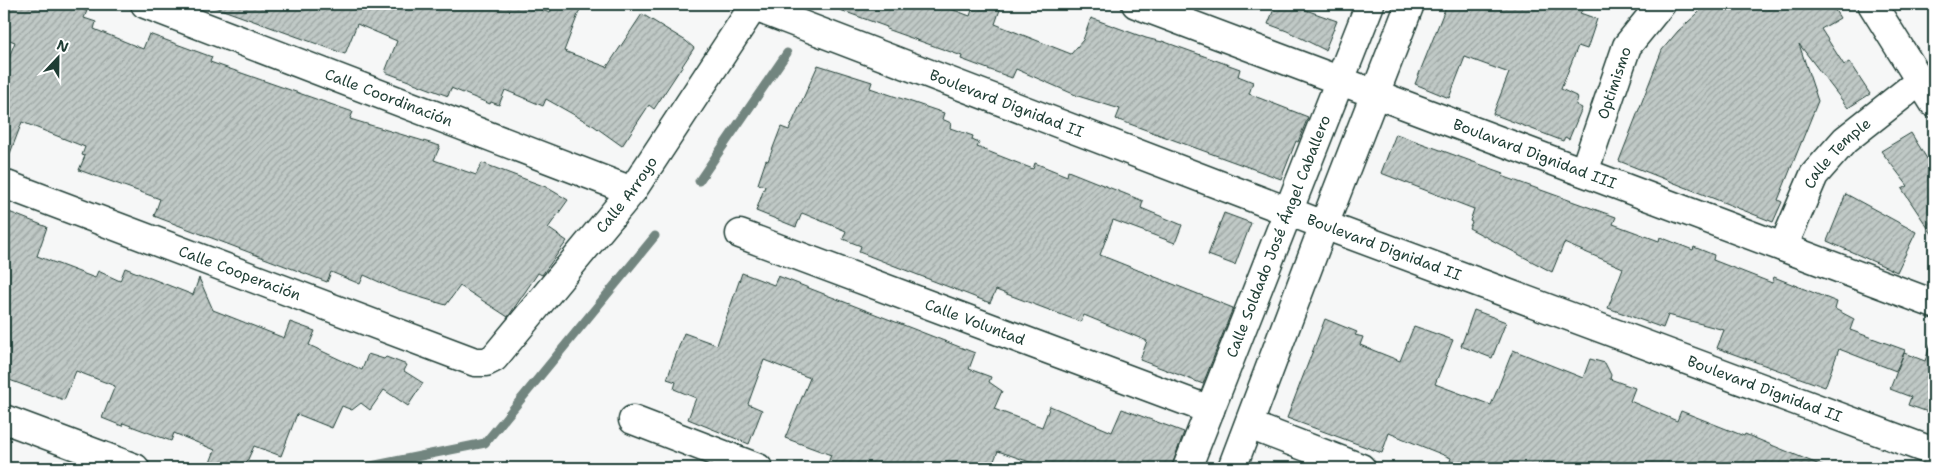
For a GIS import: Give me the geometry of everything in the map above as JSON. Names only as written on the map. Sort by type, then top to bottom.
[{"type":"street","name":"Calle Coordinación","points":[[145,4],[632,191]]},
{"type":"street","name":"Boulavard Dignidad III","points":[[1136,4],[1934,304]]},
{"type":"street","name":"Calle Soldado José Ángel Caballero","points":[[1187,468],[1370,4]]},
{"type":"street","points":[[1232,468],[1374,93],[1410,4]]},
{"type":"street","name":"Optimismo","points":[[1584,172],[1627,46],[1661,4]]},
{"type":"street","points":[[1872,4],[1934,103]]},
{"type":"street","name":"Calle Arroyo","points":[[475,362],[486,362],[494,358],[632,191],[751,5]]},
{"type":"street","name":"Boulevard Dignidad II","points":[[751,5],[1324,225],[1934,452]]},
{"type":"street","name":"Calle Temple","points":[[1783,247],[1814,175],[1845,140],[1920,81]]},
{"type":"street","name":"Calle Cooperación","points":[[4,184],[475,362]]},
{"type":"street","name":"Calle Voluntad","points":[[740,234],[1210,410]]},
{"type":"street","points":[[4,419],[135,468]]},
{"type":"street","points":[[633,420],[758,468]]},
{"type":"street","points":[[1249,425],[1361,468]]},
{"type":"building","points":[[4,4],[67,4],[87,11],[84,18],[96,22],[94,29],[143,49],[149,34],[212,57],[210,62],[353,112],[350,119],[440,146],[434,160],[476,175],[482,163],[546,187],[568,200],[548,228],[567,241],[542,275],[538,273],[508,317],[460,286],[446,305],[399,291],[364,275],[360,284],[331,272],[327,282],[154,216],[160,199],[79,170],[85,156],[82,155],[85,147],[22,122],[6,164],[4,164],[4,70],[15,42],[4,38]]},
{"type":"building","points":[[212,4],[525,4],[550,13],[554,4],[582,4],[564,51],[607,67],[642,14],[694,48],[654,109],[649,105],[622,146],[594,126],[546,99],[543,106],[505,90],[499,105],[491,102],[490,104],[451,88],[448,96],[385,72],[397,41],[357,24],[345,54],[212,6]]},
{"type":"building","points":[[833,4],[938,4],[970,16],[974,4],[1002,4],[995,24],[1071,54],[1083,40],[1091,18],[1240,69],[1238,76],[1253,82],[1249,94],[1308,117],[1281,179],[1116,119],[1120,109],[1078,96],[1016,69],[1012,78],[961,59],[962,56],[886,29],[887,27],[832,7]]},
{"type":"building","points":[[1276,4],[1289,4],[1337,21],[1325,50],[1287,31],[1268,24]]},
{"type":"building","points":[[1447,4],[1506,4],[1511,6],[1512,4],[1587,4],[1580,13],[1597,19],[1587,49],[1578,46],[1561,89],[1578,97],[1576,105],[1582,108],[1569,139],[1565,137],[1563,141],[1493,114],[1509,73],[1465,57],[1449,98],[1415,84]]},
{"type":"building","points":[[1718,4],[1831,4],[1840,18],[1821,29],[1844,65],[1849,62],[1870,94],[1848,108],[1799,44],[1818,101],[1778,200],[1782,202],[1773,222],[1619,161],[1662,50],[1678,31],[1707,5],[1711,9]]},
{"type":"building","points":[[818,65],[872,82],[870,88],[944,113],[942,119],[951,123],[950,128],[973,136],[972,140],[979,143],[977,147],[1033,169],[1035,163],[1067,176],[1068,171],[1143,201],[1141,208],[1182,225],[1175,243],[1113,220],[1100,255],[1233,308],[1203,384],[1140,360],[1147,341],[1084,315],[1081,322],[996,290],[990,303],[859,252],[861,246],[843,239],[846,231],[802,213],[796,227],[756,211],[765,186],[758,184],[766,160],[768,161],[781,127],[789,130]]},
{"type":"building","points":[[1911,133],[1934,170],[1934,237],[1902,189],[1908,186],[1881,151]]},
{"type":"building","points":[[1396,134],[1504,173],[1502,176],[1616,217],[1613,224],[1659,241],[1660,237],[1693,250],[1694,247],[1714,255],[1713,260],[1772,283],[1774,277],[1837,302],[1835,309],[1854,319],[1850,330],[1905,350],[1896,371],[1839,349],[1825,387],[1717,348],[1724,330],[1668,315],[1663,328],[1608,308],[1623,268],[1564,243],[1552,272],[1469,228],[1474,209],[1381,173]]},
{"type":"building","points":[[1846,194],[1916,232],[1897,272],[1827,241]]},
{"type":"building","points":[[9,212],[47,227],[37,256],[95,278],[98,271],[120,281],[125,268],[193,295],[199,278],[213,310],[284,338],[290,322],[315,331],[309,345],[362,370],[368,354],[384,359],[386,357],[407,365],[404,371],[423,383],[408,406],[384,390],[370,410],[361,403],[352,410],[342,406],[332,428],[297,414],[281,456],[254,446],[244,468],[208,468],[215,450],[174,433],[171,441],[123,423],[122,426],[102,418],[115,386],[76,371],[64,400],[4,378],[4,226]]},
{"type":"building","points":[[1224,213],[1251,223],[1235,265],[1208,255]]},
{"type":"building","points":[[742,273],[774,285],[778,276],[975,353],[969,369],[991,377],[989,382],[1002,391],[994,409],[1042,427],[1050,406],[1112,432],[1122,409],[1184,432],[1171,468],[1047,468],[998,451],[991,468],[826,468],[831,455],[785,438],[810,378],[764,360],[748,404],[762,410],[749,444],[688,419],[696,398],[674,389],[676,382],[667,379],[684,333],[717,345]]},
{"type":"building","points":[[1474,310],[1506,322],[1492,358],[1461,346]]},
{"type":"building","points":[[1325,319],[1357,332],[1355,335],[1363,337],[1360,345],[1400,361],[1414,326],[1453,340],[1435,384],[1491,405],[1513,350],[1583,378],[1590,359],[1605,363],[1611,375],[1610,379],[1635,388],[1630,401],[1677,421],[1681,411],[1744,436],[1745,434],[1827,468],[1448,468],[1451,458],[1389,433],[1382,453],[1287,418]]},
{"type":"building","points":[[1932,341],[1934,341],[1934,414],[1908,405],[1911,397],[1890,389],[1904,353],[1925,361]]},
{"type":"waterway","points":[[699,181],[787,53]]},
{"type":"waterway","points":[[361,468],[485,443],[655,236]]}]
